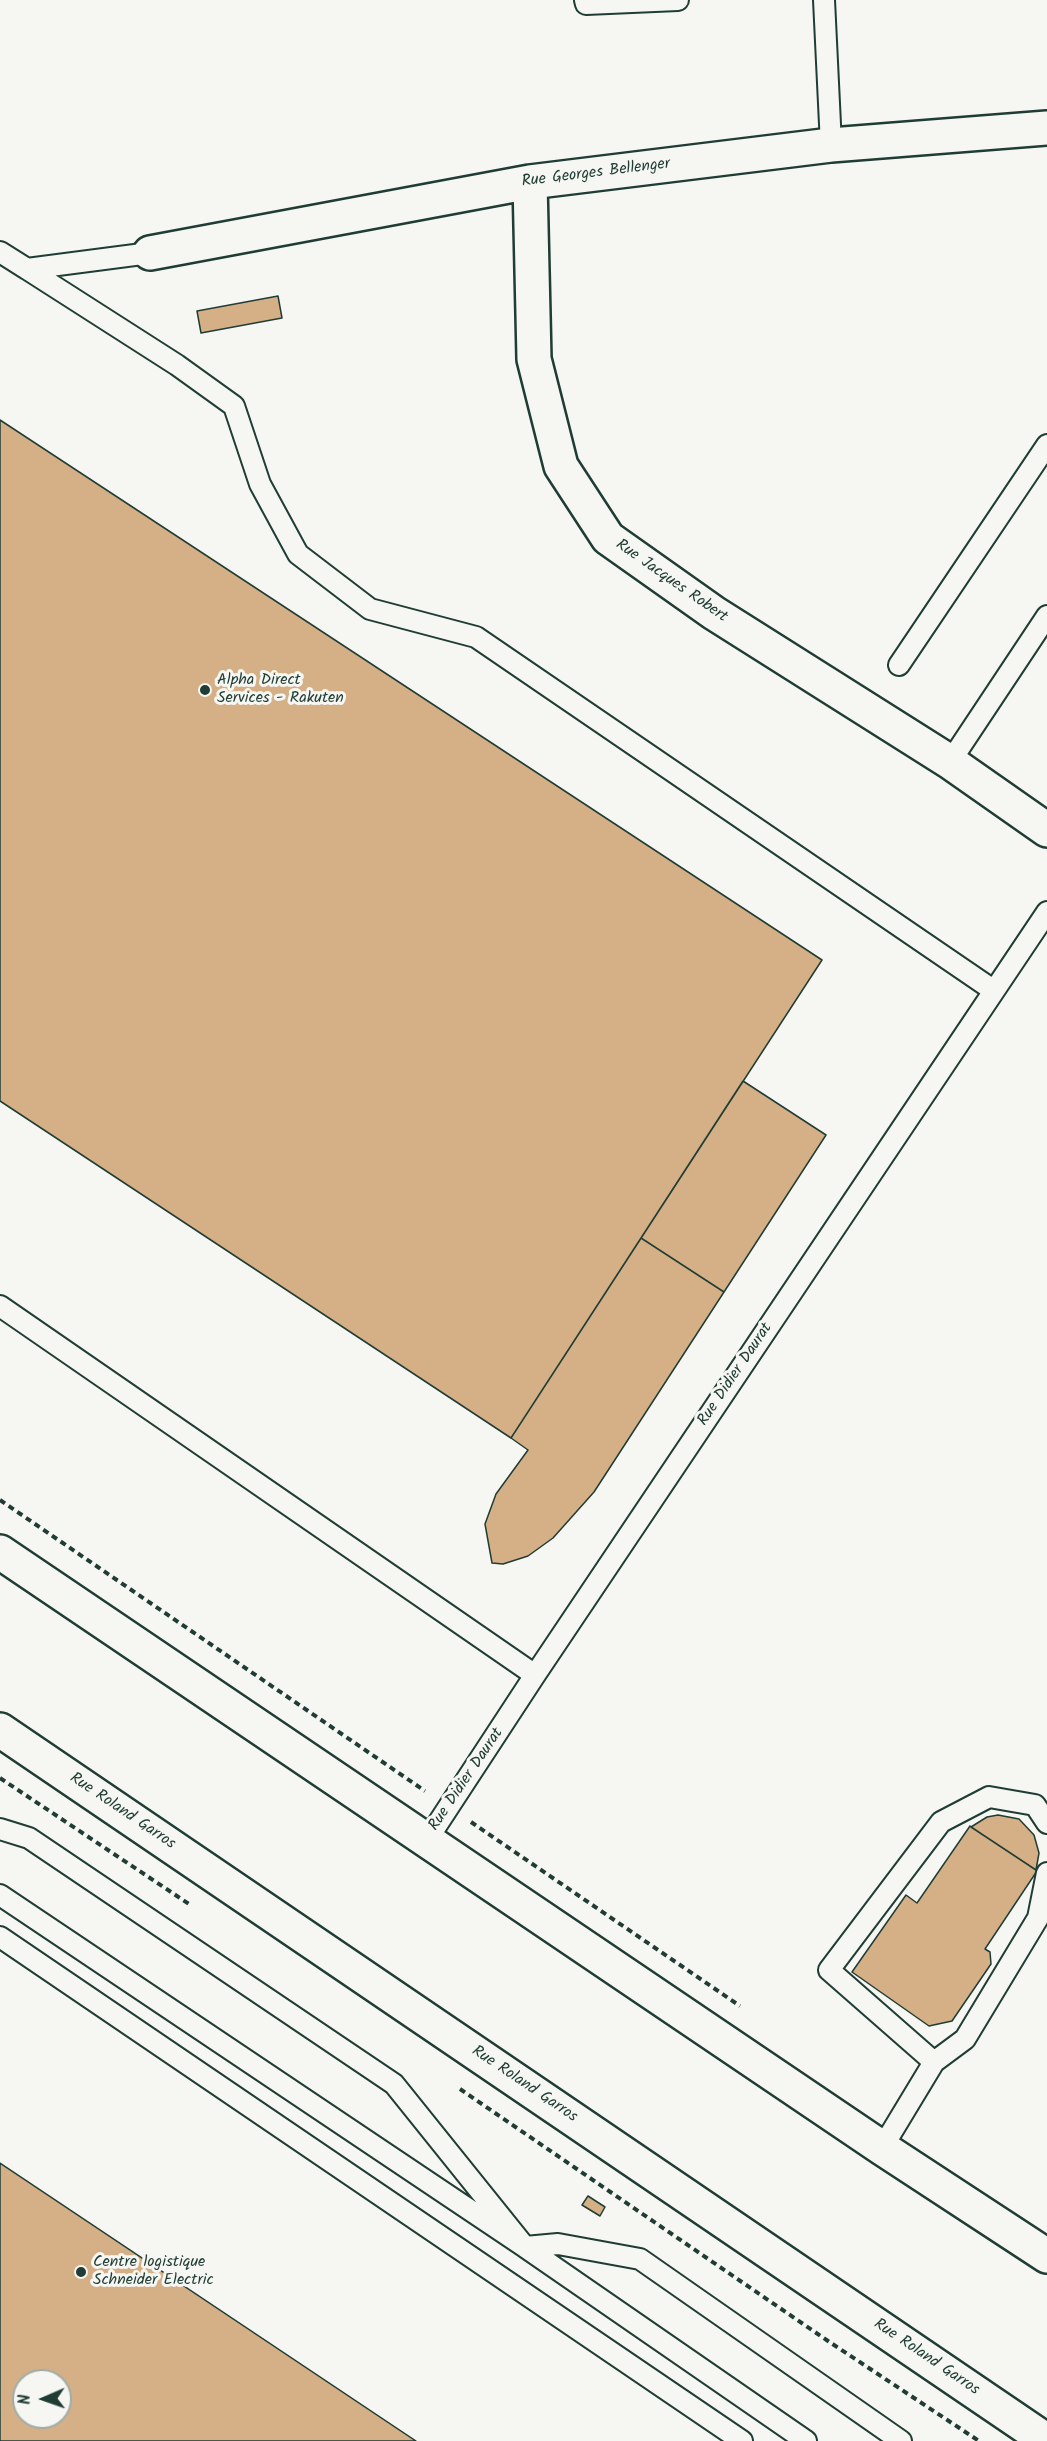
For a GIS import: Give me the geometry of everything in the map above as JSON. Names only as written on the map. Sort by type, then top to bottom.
[{"type":"street","name":"Rue Georges Bellenger","points":[[150,253],[530,182],[831,145],[1047,128]]},
{"type":"street","name":"Rue Jacques Robert","points":[[530,182],[534,359],[561,465],[608,538],[714,613],[950,762],[1047,830]]},
{"type":"street","points":[[0,1552],[882,2148],[1047,2256]]},
{"type":"street","name":"Rue Roland Garros","points":[[0,1730],[1047,2441]]},
{"type":"lane","points":[[585,0],[586,4],[678,0]]},
{"type":"lane","points":[[824,0],[831,145]]},
{"type":"lane","points":[[0,252],[177,365],[234,406],[260,484],[298,554],[370,609],[476,637],[993,990]]},
{"type":"lane","points":[[27,269],[150,253]]},
{"type":"lane","points":[[899,665],[1047,444]]},
{"type":"lane","points":[[950,762],[1047,616]]},
{"type":"lane","name":"Rue Didier Daurat","points":[[427,1840],[535,1675],[1047,912]]},
{"type":"lane","points":[[0,1306],[535,1675]]},
{"type":"lane","points":[[934,2062],[829,1970],[941,1822],[989,1797],[1035,1805],[1047,1823]]},
{"type":"lane","points":[[0,1829],[29,1838],[394,2084],[525,2247]]},
{"type":"lane","points":[[882,2148],[934,2062],[965,2039],[1038,1918],[1047,1873]]},
{"type":"lane","points":[[0,1895],[525,2247],[806,2441]]},
{"type":"lane","points":[[0,1937],[741,2441]]},
{"type":"lane","points":[[525,2247],[558,2244],[640,2259],[901,2441]]},
{"type":"path","points":[[0,1500],[744,2009]]},
{"type":"path","points":[[0,1778],[195,1908]]},
{"type":"path","points":[[458,2087],[828,2341],[979,2441]]},
{"type":"building","points":[[278,296],[282,318],[201,333],[197,311]]},
{"type":"building","name":"Alpha Direct Services - Rakuten","points":[[0,420],[822,960],[511,1438],[0,1101]]},
{"type":"building","points":[[743,1081],[826,1135],[724,1292],[641,1238]]},
{"type":"building","points":[[641,1238],[724,1292],[594,1492],[553,1538],[528,1556],[503,1564],[492,1563],[485,1524],[496,1494],[528,1450],[511,1438]]},
{"type":"building","points":[[998,1815],[1019,1819],[1034,1835],[1039,1853],[1036,1870],[971,1827],[987,1817]]},
{"type":"building","points":[[970,1826],[1037,1871],[985,1949],[990,1952],[991,1964],[952,2021],[929,2026],[852,1972],[906,1895],[917,1903]]},
{"type":"building","name":"Centre logistique Schneider Electric","points":[[0,2163],[416,2441],[0,2441]]},
{"type":"building","points":[[588,2196],[605,2207],[600,2216],[582,2205]]},
{"type":"place","name":"Alpha Direct Services - Rakuten","points":[[205,690]]},
{"type":"place","name":"Centre logistique Schneider Electric","points":[[81,2272]]}]
